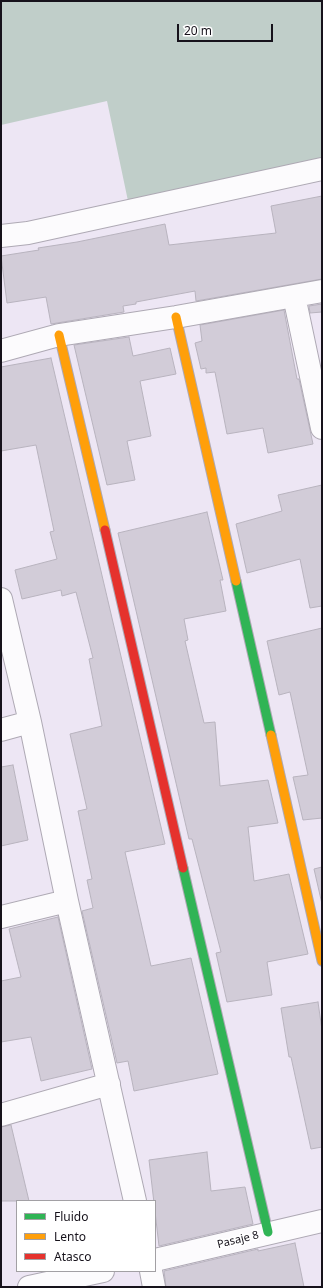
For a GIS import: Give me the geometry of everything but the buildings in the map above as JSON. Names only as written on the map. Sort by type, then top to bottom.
[{"type":"street","points":[[1,236],[28,234],[322,170]]},
{"type":"street","points":[[1,351],[59,335],[176,317],[322,291]]},
{"type":"street","points":[[294,296],[322,428]]},
{"type":"street","points":[[176,317],[322,961]]},
{"type":"street","points":[[59,335],[268,1232]]},
{"type":"street","points":[[1,599],[30,722],[67,901],[135,1200]]},
{"type":"street","points":[[1,730],[30,722]]},
{"type":"street","points":[[1,917],[67,901]]},
{"type":"street","points":[[1,1115],[109,1084]]},
{"type":"street","name":"Pasaje 8","points":[[156,1260],[268,1232],[322,1221]]},
{"type":"street","points":[[29,1287],[98,1272]]},
{"type":"street","points":[[151,1272],[154,1287]]},
{"type":"shaded area","points":[[1,1],[322,1],[322,169],[128,201],[107,101],[1,125]]},
{"type":"traffic: fast","points":[[236,581],[271,735]]},
{"type":"traffic: fast","points":[[183,868],[268,1232]]},
{"type":"traffic: slow","points":[[176,317],[236,581]]},
{"type":"traffic: slow","points":[[59,335],[105,530]]},
{"type":"traffic: slow","points":[[271,735],[322,961]]},
{"type":"traffic: jam","points":[[105,530],[183,868]]}]
